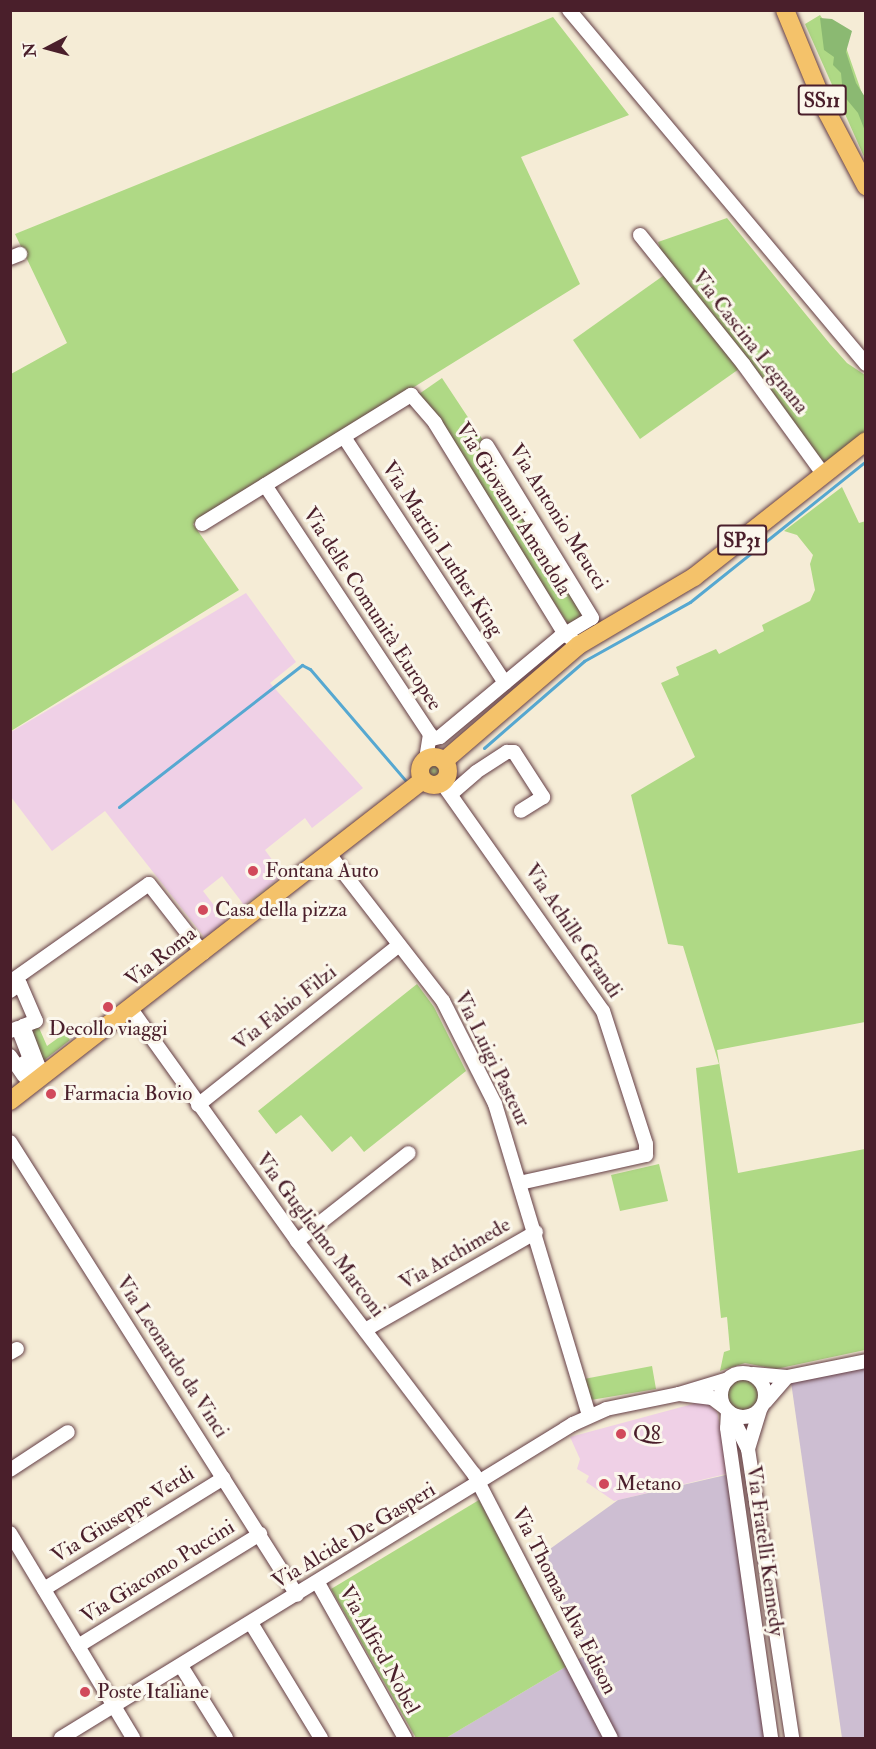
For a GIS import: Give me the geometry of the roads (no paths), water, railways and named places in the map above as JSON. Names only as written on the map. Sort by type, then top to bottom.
[{"type":"main road","name":"SS11","points":[[785,10],[827,112],[866,186]]},
{"type":"main road","name":"SP31","points":[[435,760],[572,639],[611,628],[694,577],[866,441]]},
{"type":"main road","points":[[435,760],[448,770],[447,788],[434,786],[423,780],[420,771],[435,760]]},
{"type":"main road","name":"Via Roma","points":[[10,1101],[423,780]]},
{"type":"street","points":[[569,10],[846,343],[864,360]]},
{"type":"street","name":"Via Cascina Legnana","points":[[640,235],[744,365],[824,475]]},
{"type":"street","name":"Via Giovanni Amendola","points":[[344,437],[411,395],[435,423],[572,639]]},
{"type":"street","points":[[202,524],[344,437]]},
{"type":"street","name":"Via Martin Luther King","points":[[344,437],[505,683]]},
{"type":"street","name":"Via Antonio Meucci","points":[[487,446],[592,613],[592,618],[572,639]]},
{"type":"street","name":"Via delle Comunità Europee","points":[[265,485],[432,740],[435,760]]},
{"type":"street","points":[[432,740],[440,737],[505,683],[572,639]]},
{"type":"street","points":[[447,788],[507,752],[514,752],[543,797],[521,811]]},
{"type":"street","name":"Via Achille Grandi","points":[[447,788],[603,1011],[646,1144],[646,1155],[520,1183]]},
{"type":"street","name":"Via Luigi Pasteur","points":[[329,854],[443,1001],[495,1104],[536,1232],[589,1415]]},
{"type":"street","points":[[10,981],[149,884],[203,953]]},
{"type":"street","name":"Via Fabio Filzi","points":[[198,1105],[399,945]]},
{"type":"street","points":[[10,991],[20,984],[36,1021],[23,1026],[38,1065],[32,1070],[23,1064],[30,1059],[18,1028],[10,1031]]},
{"type":"street","name":"Via Guglielmo Marconi","points":[[131,1009],[297,1241],[479,1484]]},
{"type":"street","points":[[10,1056],[29,1086]]},
{"type":"street","name":"Via Leonardo da Vinci","points":[[10,1142],[297,1595]]},
{"type":"street","points":[[297,1241],[409,1153]]},
{"type":"street","name":"Via Archimede","points":[[365,1330],[536,1232]]},
{"type":"street","points":[[787,1377],[762,1407],[747,1417],[726,1409],[722,1389],[728,1379],[738,1373],[787,1377],[866,1361]]},
{"type":"street","points":[[752,1374],[765,1389],[762,1407]]},
{"type":"street","name":"Via Alcide De Gasperi","points":[[61,1738],[318,1583],[589,1415],[679,1394],[728,1379]]},
{"type":"street","name":"Via Alcide De Gasperi","points":[[679,1394],[712,1398],[726,1409]]},
{"type":"street","name":"Via Fratelli Kennedy","points":[[748,1449],[762,1407]]},
{"type":"street","name":"Via Fratelli Kennedy","points":[[726,1409],[748,1449],[792,1738]]},
{"type":"street","name":"Via Fratelli Kennedy","points":[[726,1409],[728,1440],[771,1738]]},
{"type":"street","points":[[10,1470],[68,1432]]},
{"type":"street","name":"Via Giuseppe Verdi","points":[[44,1589],[224,1478]]},
{"type":"street","name":"Via Thomas Alva Edison","points":[[479,1484],[611,1738]]},
{"type":"street","points":[[10,1533],[133,1738]]},
{"type":"street","name":"Via Giacomo Puccini","points":[[78,1646],[260,1534]]},
{"type":"street","name":"Via Alfred Nobel","points":[[318,1583],[401,1737]]},
{"type":"street","points":[[251,1623],[321,1738]]},
{"type":"street","points":[[181,1666],[226,1738]]},
{"type":"waterway","points":[[484,748],[584,661],[690,602],[866,461]]},
{"type":"waterway","points":[[119,807],[302,665],[310,669],[407,782]]},
{"type":"place","name":"Fontana Auto","points":[[253,871]]},
{"type":"place","name":"Casa della pizza","points":[[203,910]]},
{"type":"place","name":"Decollo viaggi","points":[[108,1007]]},
{"type":"place","name":"Farmacia Bovio","points":[[51,1094]]},
{"type":"place","name":"Q8","points":[[621,1434]]},
{"type":"place","name":"Metano","points":[[604,1484]]},
{"type":"place","name":"Poste Italiane","points":[[85,1692]]}]
